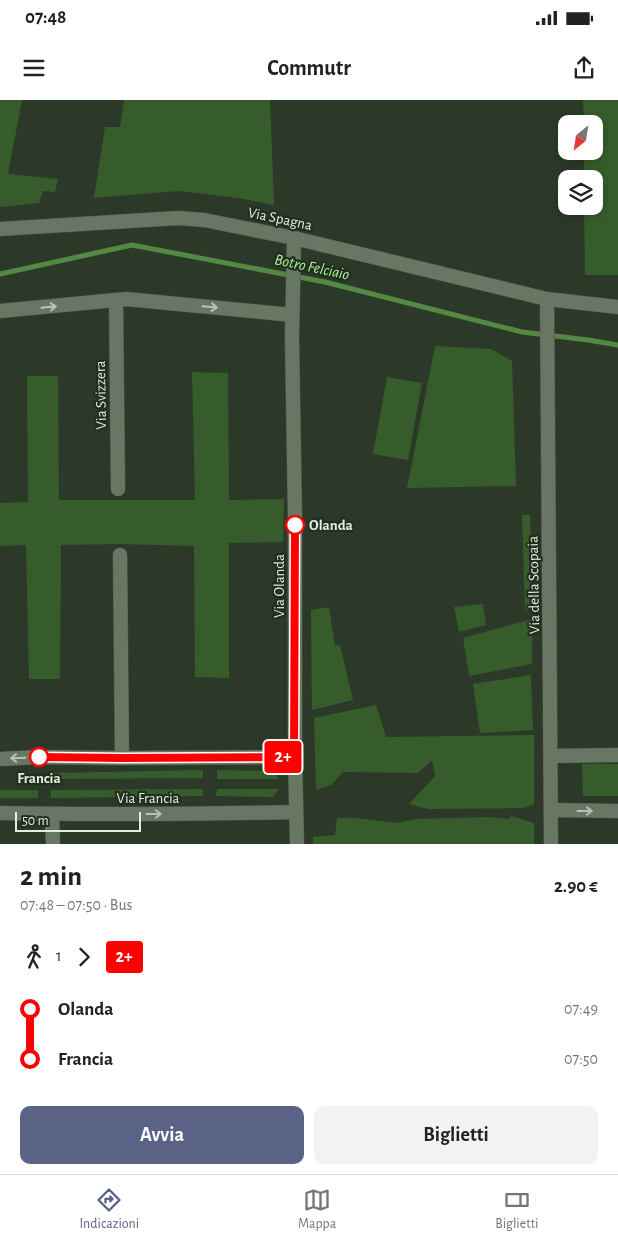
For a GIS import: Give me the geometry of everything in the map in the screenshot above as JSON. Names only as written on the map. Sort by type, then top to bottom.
[{"type":"street","name":"Via Spagna","points":[[0,229],[178,218],[204,220],[294,238],[547,299],[618,307]]},
{"type":"street","name":"Via Olanda","points":[[294,238],[292,311],[295,519],[294,757],[297,844]]},
{"type":"street","points":[[0,312],[126,299],[292,311]]},
{"type":"street","name":"Via della Scopaia","points":[[547,299],[552,844]]},
{"type":"street","name":"Via Svizzera","points":[[116,300],[118,489]]},
{"type":"street","points":[[120,555],[122,758]]},
{"type":"street","points":[[552,756],[618,755]]},
{"type":"street","points":[[0,758],[294,757]]},
{"type":"street","points":[[551,810],[618,811]]},
{"type":"street","name":"Via Francia","points":[[0,812],[52,814],[210,814],[296,812]]},
{"type":"street","points":[[52,814],[53,844]]},
{"type":"green space","points":[[0,100],[22,100],[8,174],[58,179],[55,192],[43,191],[39,203],[0,207]]},
{"type":"green space","points":[[124,100],[270,100],[274,205],[239,198],[179,191],[94,198],[105,127],[120,127]]},
{"type":"green space","points":[[583,100],[618,100],[618,275],[585,275],[584,215],[603,215],[603,170],[584,170],[584,160],[603,160],[603,115],[584,115]]},
{"type":"green space","points":[[435,346],[491,349],[512,361],[516,486],[407,488]]},
{"type":"green space","points":[[192,372],[228,373],[229,500],[284,499],[283,542],[229,543],[229,678],[195,677],[194,546],[120,544],[61,545],[60,679],[29,679],[26,545],[0,546],[0,503],[28,502],[27,376],[58,376],[59,500],[195,500]]},
{"type":"green space","points":[[387,377],[422,383],[408,460],[373,454]]},
{"type":"green space","points":[[522,515],[530,515],[533,610],[525,610]]},
{"type":"green space","points":[[483,604],[486,625],[459,632],[454,607]]},
{"type":"green space","points":[[329,607],[335,646],[340,645],[353,700],[312,710],[311,610]]},
{"type":"green space","points":[[532,619],[532,664],[469,676],[463,638]]},
{"type":"green space","points":[[531,675],[533,730],[480,733],[473,684]]},
{"type":"green space","points":[[376,705],[386,737],[534,735],[534,804],[523,808],[428,809],[409,804],[435,776],[432,760],[418,773],[343,772],[331,785],[316,790],[314,718]]},
{"type":"green space","points":[[582,764],[618,764],[618,796],[583,796]]},
{"type":"green space","points":[[203,770],[203,778],[50,779],[50,773]]},
{"type":"green space","points":[[217,770],[272,771],[279,779],[217,779]]},
{"type":"green space","points":[[203,789],[203,796],[51,798],[51,790]]},
{"type":"green space","points":[[217,789],[279,789],[273,797],[216,796]]},
{"type":"green space","points":[[0,790],[38,790],[38,798],[0,798]]},
{"type":"green space","points":[[512,816],[534,823],[534,844],[313,844],[313,837],[335,835],[337,818],[397,823],[416,819],[489,817],[507,819]]},
{"type":"waterway","name":"Botro Felciaio","points":[[0,274],[132,245],[325,282],[522,332],[618,345]]},
{"type":"bus line","name":"2+","points":[[39,757],[294,757],[295,525]]},
{"type":"place","name":"Olanda","points":[[295,525]]},
{"type":"place","name":"Francia","points":[[39,757]]}]
